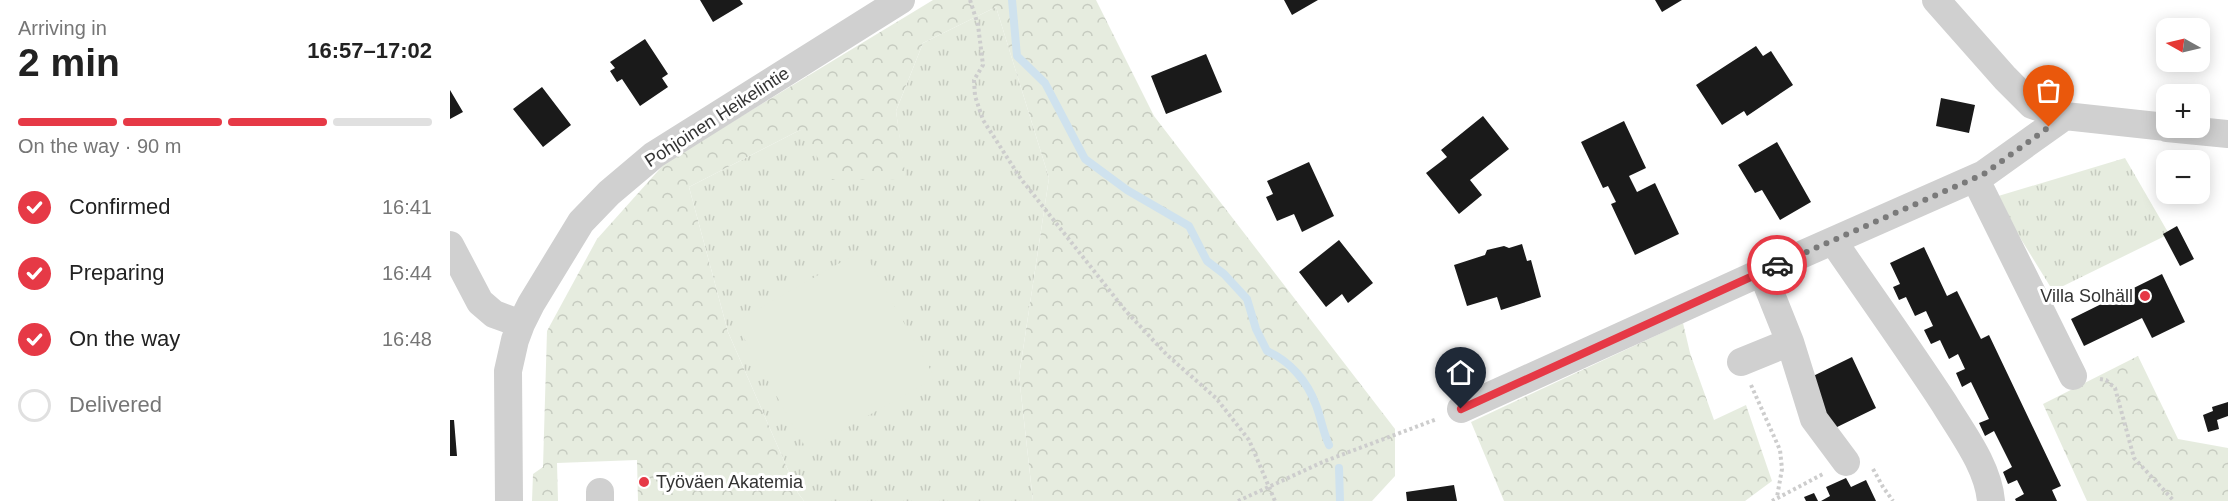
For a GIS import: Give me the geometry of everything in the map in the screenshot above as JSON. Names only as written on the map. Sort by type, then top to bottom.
[{"type":"street","name":"Pohjoinen Heikelintie","points":[[509,501],[508,371],[521,324],[581,222],[609,193],[654,155],[901,0]]},
{"type":"street","points":[[1935,0],[2032,105],[2065,116],[2156,126]]},
{"type":"street","points":[[1461,409],[1984,174],[2065,116]]},
{"type":"street","points":[[2210,132],[2228,134]]},
{"type":"street","points":[[1975,178],[2073,376]]},
{"type":"street","points":[[1833,241],[1919,365],[1971,447],[1990,487],[1991,501]]},
{"type":"street","points":[[450,245],[480,302],[494,314],[521,324]]},
{"type":"street","points":[[1762,272],[1790,342],[1814,419],[1845,462]]},
{"type":"street","points":[[1742,362],[1790,342]]},
{"type":"path","points":[[970,0],[978,25],[983,65],[974,80],[975,96],[983,120],[1021,179],[1125,310],[1167,356],[1216,398],[1249,440],[1275,501]]},
{"type":"path","points":[[1742,362],[1780,450],[1782,470],[1776,497]]},
{"type":"path","points":[[2073,376],[2083,380],[2106,381],[2115,388],[2134,458],[2174,501]]},
{"type":"path","points":[[1238,501],[1270,485],[1461,409]]},
{"type":"green space","points":[[933,0],[1096,0],[1154,116],[1395,429],[1395,476],[1372,501],[1033,501],[1019,376],[1049,178],[996,7],[923,43],[896,111],[906,179],[832,180],[800,130],[689,187],[728,332],[798,493],[804,501],[638,501],[637,460],[557,463],[558,501],[532,501],[533,474],[543,467],[547,331],[597,239],[666,162]]},
{"type":"green space","points":[[996,7],[1049,178],[1019,376],[1033,501],[804,501],[798,493],[728,332],[689,187],[800,130],[905,179],[896,111],[923,43]]},
{"type":"green space","points":[[2125,158],[2169,234],[2053,291],[1995,197]]},
{"type":"green space","points":[[863,250],[935,378],[807,450],[735,322]]},
{"type":"green space","points":[[1683,323],[1690,353],[1714,420],[1746,405],[1772,481],[1745,501],[1504,501],[1471,422]]},
{"type":"green space","points":[[2138,356],[2178,439],[2228,448],[2228,501],[2087,501],[2043,404]]},
{"type":"building","points":[[700,0],[740,0],[743,4],[713,22]]},
{"type":"building","points":[[1284,0],[1318,0],[1292,15]]},
{"type":"building","points":[[1655,0],[1682,0],[1662,12]]},
{"type":"building","points":[[645,39],[668,74],[662,78],[668,87],[640,106],[622,79],[617,82],[610,71],[615,68],[610,62]]},
{"type":"building","points":[[1756,46],[1763,56],[1771,51],[1793,85],[1747,116],[1744,111],[1722,125],[1696,85]]},
{"type":"building","points":[[1206,54],[1222,92],[1166,114],[1151,76]]},
{"type":"building","points":[[542,87],[571,125],[543,147],[513,109]]},
{"type":"building","points":[[450,90],[463,112],[450,119]]},
{"type":"building","points":[[1941,98],[1975,105],[1969,133],[1936,126]]},
{"type":"building","points":[[1483,116],[1509,149],[1470,180],[1482,195],[1459,214],[1426,173],[1447,157],[1441,150]]},
{"type":"building","points":[[1624,121],[1646,168],[1629,176],[1637,192],[1655,183],[1679,234],[1635,255],[1611,204],[1616,202],[1608,186],[1603,188],[1581,142]]},
{"type":"building","points":[[1777,142],[1811,202],[1780,220],[1762,190],[1755,193],[1738,165]]},
{"type":"building","points":[[1309,162],[1334,216],[1302,232],[1294,214],[1277,221],[1266,197],[1273,194],[1267,181]]},
{"type":"building","points":[[2177,226],[2194,259],[2180,266],[2163,234]]},
{"type":"building","points":[[1339,240],[1373,283],[1348,303],[1342,294],[1326,307],[1299,272]]},
{"type":"building","points":[[1522,244],[1527,261],[1531,260],[1541,297],[1501,310],[1497,297],[1467,306],[1454,265],[1485,255],[1487,250]]},
{"type":"building","points":[[1924,247],[1947,296],[1957,291],[1981,339],[1989,335],[2061,486],[2052,490],[2057,501],[2016,501],[2015,499],[2024,494],[2017,480],[2008,484],[2003,472],[2012,467],[1994,431],[1985,436],[1979,423],[1989,419],[1971,382],[1962,387],[1956,373],[1965,369],[1958,354],[1949,359],[1940,340],[1931,344],[1924,330],[1933,326],[1926,311],[1915,316],[1906,297],[1899,300],[1893,287],[1900,284],[1890,263]]},
{"type":"building","name":"Villa Solhäll","points":[[2162,274],[2185,322],[2152,338],[2142,318],[2084,346],[2071,319]]},
{"type":"building","points":[[1852,357],[1876,408],[1831,430],[1807,379]]},
{"type":"building","points":[[2228,402],[2228,416],[2217,420],[2219,429],[2208,432],[2203,415],[2213,411],[2212,407]]},
{"type":"building","points":[[450,420],[454,420],[457,456],[450,456]]},
{"type":"building","points":[[1846,478],[1851,487],[1866,480],[1876,501],[1821,501],[1830,496],[1826,487]]},
{"type":"building","points":[[1454,485],[1457,501],[1407,501],[1406,492]]},
{"type":"building","points":[[1814,493],[1818,501],[1806,501],[1804,497]]},
{"type":"waterway","points":[[1012,0],[1017,56],[1045,83],[1085,159],[1127,190],[1189,226],[1207,261],[1224,274],[1247,299],[1256,329],[1267,351],[1290,366],[1308,388],[1329,445]]},
{"type":"waterway","points":[[1339,468],[1340,501]]},
{"type":"way so far","points":[[1777,265],[1984,174],[2049,127]]},
{"type":"place","name":"Villa Solhäll","points":[[2145,296]]},
{"type":"place","name":"Työväen Akatemia","points":[[644,482]]},
{"type":"route","points":[[1461,409],[1777,265]]}]
